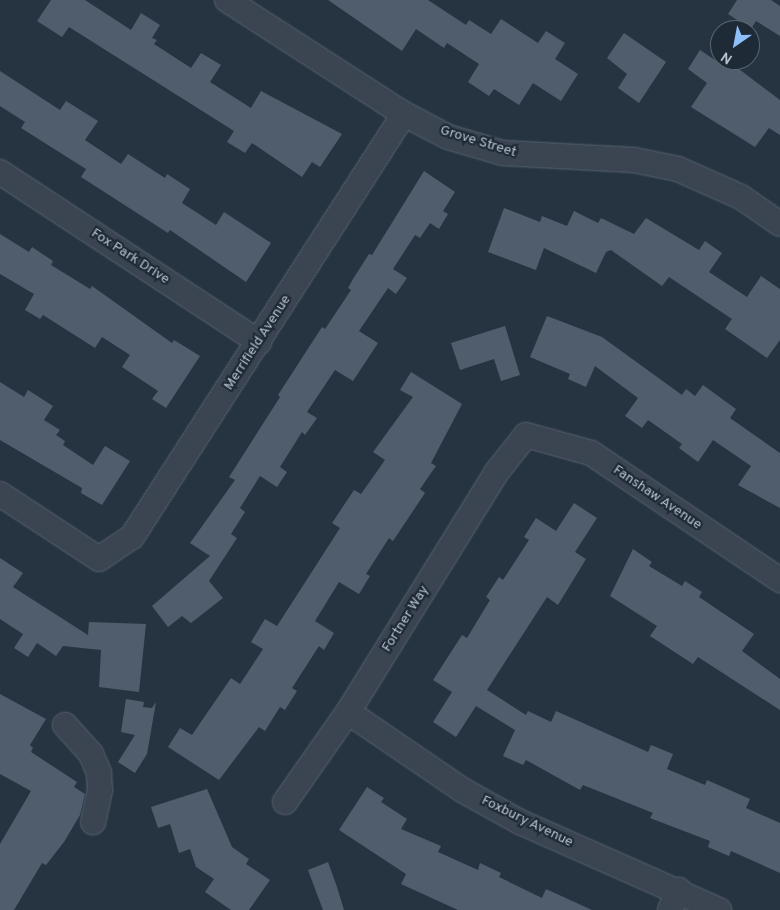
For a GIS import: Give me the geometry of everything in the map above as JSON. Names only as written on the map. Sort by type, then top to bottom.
[{"type":"street","name":"Grove Street","points":[[227,0],[404,114],[448,137],[503,153],[625,159],[678,169],[733,193],[780,224]]},
{"type":"street","name":"Merrifield Avenue","points":[[0,494],[99,559],[132,537],[404,114]]},
{"type":"street","name":"Fox Park Drive","points":[[0,172],[259,342]]},
{"type":"street","name":"Fanshaw Avenue","points":[[526,435],[591,453],[780,580]]},
{"type":"street","name":"Fortner Way","points":[[285,802],[348,712],[496,473],[526,435]]},
{"type":"street","name":"Foxbury Avenue","points":[[348,712],[464,791],[520,822],[674,900],[719,910]]},
{"type":"street","points":[[65,724],[91,754],[99,773],[100,790],[93,822]]},
{"type":"building","points":[[51,0],[85,0],[131,30],[141,13],[160,25],[152,38],[157,40],[154,44],[191,68],[201,53],[221,65],[210,82],[251,108],[261,91],[342,134],[320,167],[312,162],[302,177],[252,143],[245,153],[227,142],[234,131],[69,27],[62,37],[37,21]]},
{"type":"building","points":[[328,0],[428,0],[466,25],[469,20],[491,34],[501,19],[538,43],[546,31],[565,43],[555,59],[578,74],[561,101],[533,83],[519,105],[494,89],[489,96],[468,82],[479,64],[447,43],[444,48],[416,29],[402,51]]},
{"type":"building","points":[[737,0],[771,0],[780,6],[780,36],[760,24],[760,20],[737,20],[728,14]]},
{"type":"building","points":[[624,33],[666,62],[639,103],[618,88],[627,74],[607,58]]},
{"type":"building","points":[[700,50],[710,57],[710,70],[740,70],[780,100],[780,135],[769,128],[755,147],[691,107],[707,83],[688,69]]},
{"type":"building","points":[[0,71],[60,110],[66,101],[98,121],[85,140],[121,164],[128,154],[165,178],[167,174],[190,189],[182,203],[216,225],[224,212],[271,243],[246,282],[170,230],[168,233],[81,177],[86,169],[21,128],[25,122],[0,106]]},
{"type":"building","points":[[424,171],[455,192],[443,211],[448,214],[439,229],[430,223],[420,238],[415,235],[393,269],[407,278],[396,294],[388,288],[359,331],[378,343],[353,381],[335,370],[307,412],[317,418],[305,435],[302,432],[280,467],[287,472],[277,487],[260,476],[240,508],[245,512],[231,534],[237,538],[209,581],[223,598],[191,623],[182,616],[168,627],[152,606],[210,556],[190,543],[235,480],[229,477],[280,397],[278,395],[322,327],[325,329],[351,290],[348,288],[353,279],[369,254],[372,255]]},
{"type":"building","points":[[504,208],[540,222],[542,216],[567,226],[574,211],[598,223],[601,218],[634,234],[646,218],[699,250],[705,241],[722,253],[709,272],[747,297],[761,276],[780,289],[780,340],[767,358],[725,329],[732,319],[669,277],[662,286],[611,250],[606,252],[596,273],[544,248],[536,270],[488,252]]},
{"type":"building","points":[[0,234],[29,252],[32,247],[53,261],[51,265],[90,289],[92,286],[172,343],[174,340],[200,356],[166,408],[152,399],[158,391],[122,367],[130,355],[102,337],[95,348],[43,315],[40,319],[25,310],[34,294],[0,274]]},
{"type":"building","points":[[547,316],[602,337],[682,395],[686,389],[695,396],[703,385],[736,409],[730,418],[780,453],[780,508],[738,485],[751,466],[713,440],[698,462],[679,448],[682,444],[648,420],[642,428],[625,416],[638,398],[595,366],[586,387],[568,379],[570,374],[530,357]]},
{"type":"building","points":[[505,326],[520,375],[501,381],[494,359],[460,370],[451,343]]},
{"type":"building","points":[[411,372],[462,404],[431,463],[436,466],[420,489],[425,493],[393,541],[389,538],[366,574],[370,576],[359,594],[339,582],[315,621],[334,633],[324,650],[319,646],[292,688],[297,691],[285,710],[280,707],[265,731],[259,727],[219,780],[168,747],[180,728],[192,735],[231,678],[240,684],[263,649],[251,642],[265,619],[277,626],[340,528],[332,523],[354,490],[361,494],[385,460],[373,452],[413,397],[400,390]]},
{"type":"building","points":[[0,382],[24,397],[28,390],[53,406],[44,420],[60,430],[56,435],[65,441],[63,445],[93,465],[105,446],[130,461],[102,505],[81,493],[82,488],[0,440]]},
{"type":"building","points":[[574,503],[597,518],[575,552],[586,559],[558,605],[547,597],[487,690],[526,715],[528,711],[551,722],[556,711],[648,752],[651,745],[673,754],[667,769],[705,785],[707,780],[750,799],[746,808],[780,823],[780,873],[731,851],[729,856],[708,847],[710,841],[650,818],[653,813],[583,785],[580,790],[526,760],[523,765],[503,756],[515,730],[476,706],[456,737],[433,722],[452,692],[433,680],[462,635],[467,638],[490,600],[486,597],[499,577],[503,580],[529,540],[524,537],[536,518],[556,531]]},
{"type":"building","points":[[633,549],[652,562],[649,566],[682,586],[685,581],[702,592],[699,597],[754,634],[742,651],[780,679],[780,710],[698,657],[693,664],[650,636],[657,626],[610,596]]},
{"type":"building","points":[[0,558],[23,573],[13,587],[88,635],[89,622],[146,624],[139,692],[99,687],[101,650],[63,646],[56,656],[37,643],[28,657],[14,648],[23,634],[0,619]]},
{"type":"building","points":[[0,694],[46,719],[30,745],[33,748],[31,752],[77,782],[74,787],[85,794],[80,815],[64,842],[46,865],[42,863],[14,910],[0,910],[0,844],[31,791],[0,774]]},
{"type":"building","points":[[126,699],[144,702],[143,707],[152,708],[156,702],[147,754],[135,773],[118,762],[135,735],[121,732]]},
{"type":"building","points":[[367,787],[384,798],[381,802],[407,819],[401,829],[441,846],[438,852],[478,870],[480,863],[501,873],[499,877],[542,898],[546,889],[592,910],[458,910],[401,884],[406,874],[339,830]]},
{"type":"building","points":[[207,789],[232,847],[249,859],[246,864],[270,880],[249,910],[231,910],[205,892],[214,879],[196,867],[190,849],[179,853],[170,824],[158,828],[151,807]]},
{"type":"building","points":[[328,862],[344,910],[323,910],[308,870]]}]
